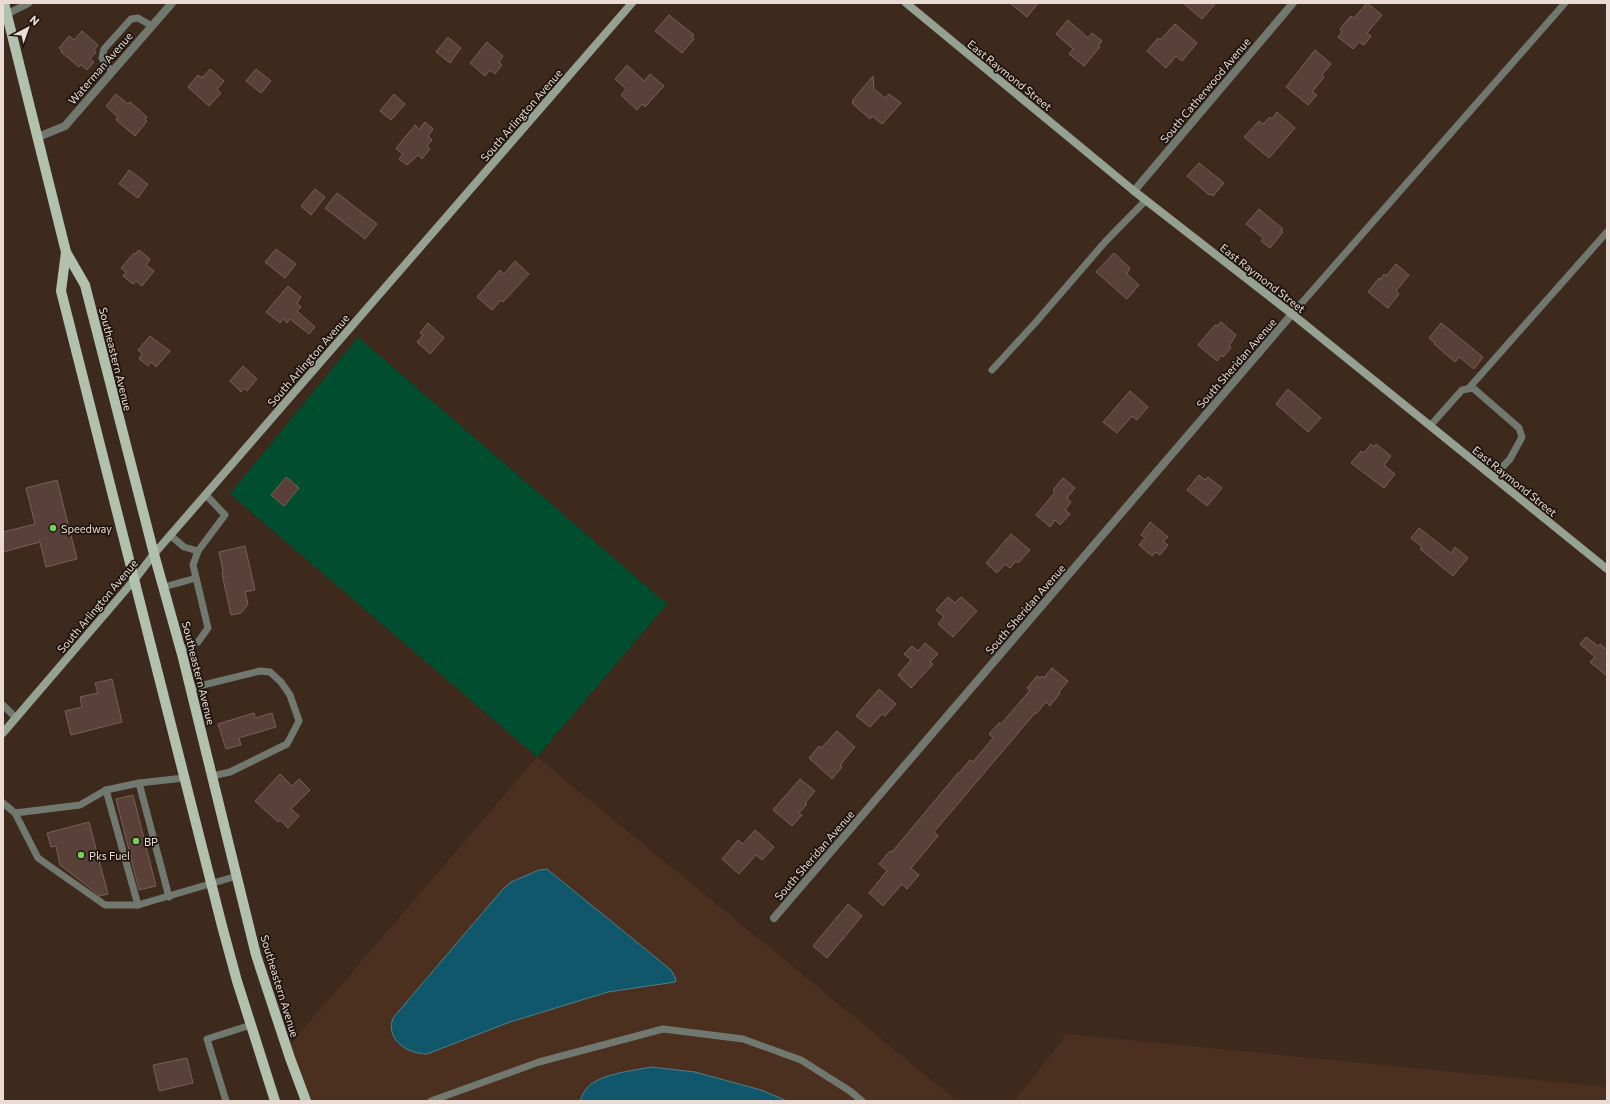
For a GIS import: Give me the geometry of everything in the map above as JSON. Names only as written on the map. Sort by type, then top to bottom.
[{"type":"main road","name":"Southeastern Avenue","points":[[4,3],[66,252],[85,285],[154,554],[191,688],[256,955],[290,1058],[306,1101]]},
{"type":"main road","name":"South Arlington Avenue","points":[[3,733],[135,580],[154,554],[632,3]]},
{"type":"main road","name":"East Raymond Street","points":[[906,3],[1134,191],[1292,314],[1607,569]]},
{"type":"main road","name":"Southeastern Avenue","points":[[66,252],[61,291],[211,884],[237,981],[275,1101]]},
{"type":"street","name":"Waterman Avenue","points":[[38,138],[65,126],[172,3]]},
{"type":"street","name":"South Catherwood Avenue","points":[[1134,191],[1293,3]]},
{"type":"street","name":"South Sheridan Avenue","points":[[774,918],[1292,314]]},
{"type":"lane","points":[[7,14],[29,3]]},
{"type":"lane","points":[[1292,314],[1565,3]]},
{"type":"lane","points":[[112,71],[102,58],[104,49],[131,18],[138,18],[152,26]]},
{"type":"lane","points":[[992,370],[1054,302],[1105,242],[1146,200]]},
{"type":"lane","points":[[1469,388],[1607,232]]},
{"type":"lane","points":[[1430,426],[1462,390],[1473,388],[1519,428],[1522,437],[1510,459],[1493,477]]},
{"type":"lane","points":[[181,650],[198,642],[208,628],[194,565],[198,551],[226,515],[206,495]]},
{"type":"lane","points":[[170,536],[184,547],[198,551]]},
{"type":"lane","points":[[164,587],[196,578]]},
{"type":"lane","points":[[191,688],[260,671],[270,672],[276,676],[290,695],[298,716],[299,721],[287,744],[230,772],[212,776]]},
{"type":"lane","points":[[3,705],[16,718]]},
{"type":"lane","points":[[15,813],[80,806],[106,790],[139,783],[184,778]]},
{"type":"lane","points":[[139,783],[169,896]]},
{"type":"lane","points":[[106,790],[138,905]]},
{"type":"lane","points":[[3,803],[15,813],[38,858],[105,905],[138,905],[237,876]]},
{"type":"lane","points":[[226,1101],[207,1039],[251,1025]]},
{"type":"lane","points":[[431,1101],[539,1062],[663,1029],[743,1039],[802,1060],[850,1091],[862,1101]]},
{"type":"shaded area","points":[[537,757],[957,1101],[311,1101],[287,1048]]},
{"type":"shaded area","points":[[1067,1034],[1607,1087],[1607,1101],[1014,1101]]},
{"type":"green space","points":[[358,337],[667,604],[537,757],[230,494]]},
{"type":"water","points":[[547,869],[671,970],[676,979],[675,982],[608,992],[510,1022],[427,1054],[413,1051],[400,1044],[392,1033],[391,1026],[393,1018],[502,890],[511,882],[539,870]]},
{"type":"water","points":[[651,1067],[695,1072],[761,1090],[787,1101],[580,1101],[584,1092],[596,1081],[614,1074]]},
{"type":"building","points":[[1010,3],[1038,3],[1027,17]]},
{"type":"building","points":[[1183,3],[1216,3],[1202,19]]},
{"type":"building","points":[[1367,3],[1382,15],[1367,33],[1371,36],[1364,45],[1359,42],[1353,49],[1338,37],[1342,32],[1340,29],[1351,16],[1354,18]]},
{"type":"building","points":[[669,15],[694,35],[692,37],[694,39],[682,53],[655,31]]},
{"type":"building","points":[[1068,20],[1088,38],[1092,33],[1102,41],[1098,46],[1100,47],[1084,66],[1069,54],[1073,49],[1056,34]]},
{"type":"building","points":[[1175,24],[1197,43],[1182,61],[1176,56],[1166,68],[1147,51],[1158,38],[1160,40]]},
{"type":"building","points":[[82,31],[98,45],[94,50],[96,52],[90,59],[94,62],[87,70],[81,65],[79,67],[61,52],[62,51],[59,48],[69,36],[74,40]]},
{"type":"building","points":[[448,37],[461,48],[450,63],[436,52]]},
{"type":"building","points":[[487,42],[503,56],[499,62],[502,65],[495,74],[490,70],[485,76],[470,63]]},
{"type":"building","points":[[1315,50],[1331,64],[1322,75],[1324,77],[1312,92],[1317,95],[1308,105],[1286,87]]},
{"type":"building","points":[[627,65],[644,81],[650,74],[664,86],[645,107],[642,104],[637,110],[621,95],[626,89],[615,79]]},
{"type":"building","points":[[210,69],[224,81],[217,89],[221,93],[209,106],[188,87],[198,75],[202,78]]},
{"type":"building","points":[[256,69],[271,81],[261,93],[246,81]]},
{"type":"building","points":[[873,76],[874,89],[885,98],[889,94],[901,103],[882,124],[872,116],[870,119],[852,103],[852,101]]},
{"type":"building","points":[[116,94],[128,104],[130,102],[147,117],[145,119],[147,121],[135,136],[116,120],[118,117],[106,106]]},
{"type":"building","points":[[394,94],[405,104],[391,120],[380,111]]},
{"type":"building","points":[[1277,112],[1295,128],[1269,158],[1244,137],[1259,121],[1263,124],[1270,117],[1272,119]]},
{"type":"building","points":[[425,122],[433,129],[428,136],[432,140],[427,146],[430,149],[422,159],[418,155],[407,165],[399,159],[403,154],[396,149],[415,125],[419,129]]},
{"type":"building","points":[[1199,163],[1224,183],[1213,196],[1210,194],[1209,195],[1187,176]]},
{"type":"building","points":[[129,170],[148,184],[138,198],[119,184]]},
{"type":"building","points":[[315,189],[325,197],[311,215],[301,206]]},
{"type":"building","points":[[337,193],[377,224],[365,239],[325,208]]},
{"type":"building","points":[[1259,209],[1283,229],[1281,231],[1283,232],[1270,248],[1261,241],[1263,238],[1246,224]]},
{"type":"building","points":[[276,249],[296,264],[285,278],[265,262]]},
{"type":"building","points":[[139,250],[150,259],[146,265],[154,271],[142,286],[136,281],[133,284],[123,276],[126,272],[121,268],[134,253],[135,254]]},
{"type":"building","points":[[1114,253],[1130,268],[1127,274],[1139,285],[1127,299],[1096,272]]},
{"type":"building","points":[[515,261],[529,274],[503,302],[501,300],[492,310],[477,297],[500,270],[504,274]]},
{"type":"building","points":[[1396,264],[1409,275],[1396,291],[1399,294],[1388,308],[1368,292],[1379,278],[1381,279],[1384,274],[1386,276]]},
{"type":"building","points":[[288,286],[301,297],[297,303],[301,307],[297,311],[315,327],[309,334],[290,319],[287,323],[283,319],[280,323],[266,312]]},
{"type":"building","points":[[1221,322],[1236,335],[1229,346],[1231,348],[1223,357],[1221,355],[1217,361],[1198,345],[1215,325],[1217,326]]},
{"type":"building","points":[[428,323],[444,338],[430,354],[417,342],[423,335],[420,333]]},
{"type":"building","points":[[1441,323],[1483,357],[1474,369],[1459,357],[1455,362],[1429,338]]},
{"type":"building","points":[[150,336],[170,351],[156,367],[151,362],[148,366],[139,359],[142,354],[138,350]]},
{"type":"building","points":[[243,366],[257,379],[247,391],[244,388],[241,392],[230,381]]},
{"type":"building","points":[[1288,389],[1321,418],[1308,432],[1276,404]]},
{"type":"building","points":[[1130,391],[1148,407],[1137,420],[1132,416],[1117,433],[1103,422]]},
{"type":"building","points":[[1371,444],[1375,447],[1376,444],[1391,456],[1384,465],[1395,474],[1384,488],[1351,463],[1361,451],[1364,453]]},
{"type":"building","points":[[1199,475],[1205,480],[1208,477],[1222,488],[1207,506],[1187,490]]},
{"type":"building","points":[[286,477],[299,488],[284,506],[271,495]]},
{"type":"building","points":[[1063,478],[1075,488],[1067,498],[1071,502],[1065,510],[1070,514],[1060,525],[1055,520],[1050,527],[1036,515],[1055,492],[1053,490]]},
{"type":"building","points":[[57,480],[77,559],[46,567],[40,542],[3,552],[3,532],[35,524],[26,488]]},
{"type":"building","points":[[1150,522],[1168,537],[1163,541],[1168,545],[1160,555],[1156,552],[1152,556],[1139,545],[1145,538],[1141,535]]},
{"type":"building","points":[[1419,528],[1451,553],[1455,547],[1468,558],[1453,576],[1420,549],[1422,547],[1411,538]]},
{"type":"building","points":[[1011,534],[1030,550],[1018,563],[1016,561],[1010,568],[1005,564],[997,573],[986,563]]},
{"type":"building","points":[[245,546],[255,590],[245,592],[248,604],[241,613],[231,615],[219,552]]},
{"type":"building","points":[[948,597],[955,603],[961,597],[977,611],[953,637],[938,624],[944,617],[936,610]]},
{"type":"building","points":[[1586,637],[1598,646],[1600,644],[1607,650],[1607,676],[1590,662],[1595,657],[1580,644]]},
{"type":"building","points":[[925,643],[938,654],[930,662],[933,664],[911,688],[898,675],[911,660],[904,654],[912,646],[918,651]]},
{"type":"building","points":[[1052,668],[1068,681],[1059,692],[1060,693],[1050,706],[1046,702],[1036,714],[1035,713],[934,832],[938,836],[911,868],[919,875],[907,889],[902,884],[883,906],[869,893],[887,871],[879,864],[890,851],[892,852],[958,773],[970,760],[973,762],[993,738],[989,734],[999,723],[1001,724],[1021,701],[1030,690],[1027,688],[1037,676],[1040,678],[1042,676],[1044,678]]},
{"type":"building","points":[[112,679],[122,722],[71,735],[65,711],[82,707],[80,697],[98,693],[95,683]]},
{"type":"building","points":[[879,689],[896,704],[885,716],[882,714],[870,727],[856,716]]},
{"type":"building","points":[[254,713],[255,718],[272,713],[276,727],[239,738],[241,745],[226,749],[218,724]]},
{"type":"building","points":[[837,731],[855,747],[840,765],[842,767],[832,779],[809,758],[819,746],[821,748]]},
{"type":"building","points":[[280,774],[292,786],[299,779],[310,790],[291,809],[299,816],[288,828],[280,820],[278,822],[255,801]]},
{"type":"building","points":[[800,779],[815,791],[799,813],[802,815],[792,826],[773,810]]},
{"type":"building","points":[[133,795],[156,886],[139,890],[116,799]]},
{"type":"building","points":[[89,822],[108,894],[100,896],[60,865],[56,846],[51,847],[47,833]]},
{"type":"building","points":[[755,830],[774,847],[762,860],[756,855],[739,874],[722,859],[738,840],[743,844]]},
{"type":"building","points":[[848,904],[862,916],[827,958],[813,946]]},
{"type":"building","points":[[187,1058],[193,1083],[159,1091],[153,1065]]},
{"type":"place","name":"Speedway","points":[[53,528]]},
{"type":"place","name":"BP","points":[[136,841]]},
{"type":"place","name":"Pks Fuel","points":[[81,855]]}]
